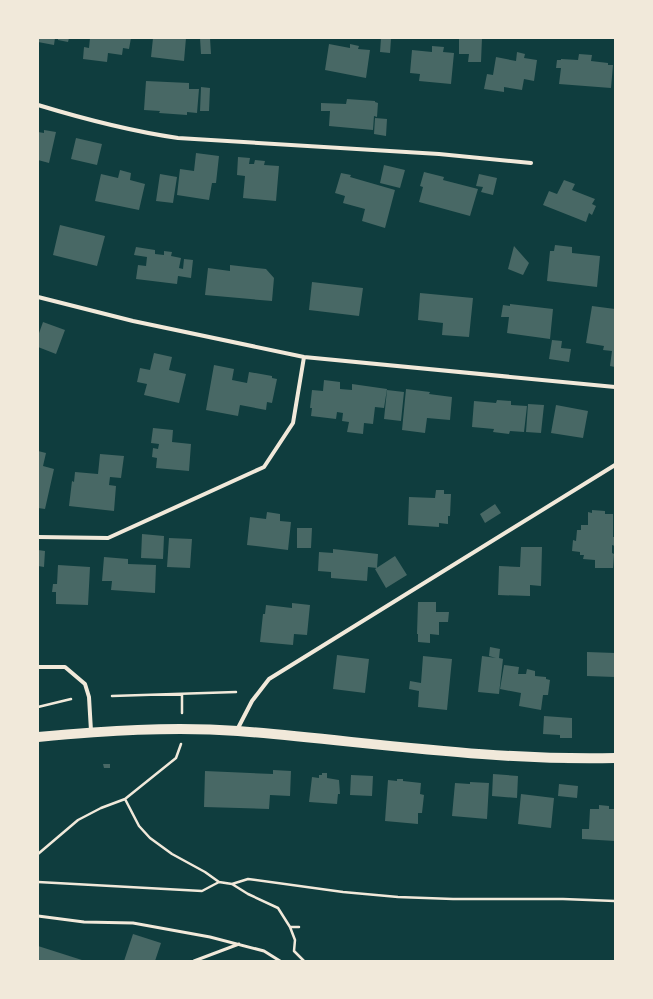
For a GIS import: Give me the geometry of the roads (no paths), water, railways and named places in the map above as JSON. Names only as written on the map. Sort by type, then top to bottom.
[{"type":"main road","points":[[38,737],[91,732],[182,728],[237,731],[448,752],[518,757],[615,758]]},
{"type":"street","points":[[38,105],[94,122],[178,138],[440,154],[531,163]]},
{"type":"street","points":[[38,297],[133,320],[304,356],[615,387]]},
{"type":"street","points":[[38,537],[108,538],[264,467],[293,423],[304,356]]},
{"type":"street","points":[[237,731],[252,700],[269,679],[615,465]]},
{"type":"street","points":[[38,667],[65,667],[85,684],[89,697],[91,732]]},
{"type":"lane","points":[[38,916],[84,922],[133,923],[239,944],[264,951],[280,961]]},
{"type":"lane","points":[[194,961],[239,944]]}]
